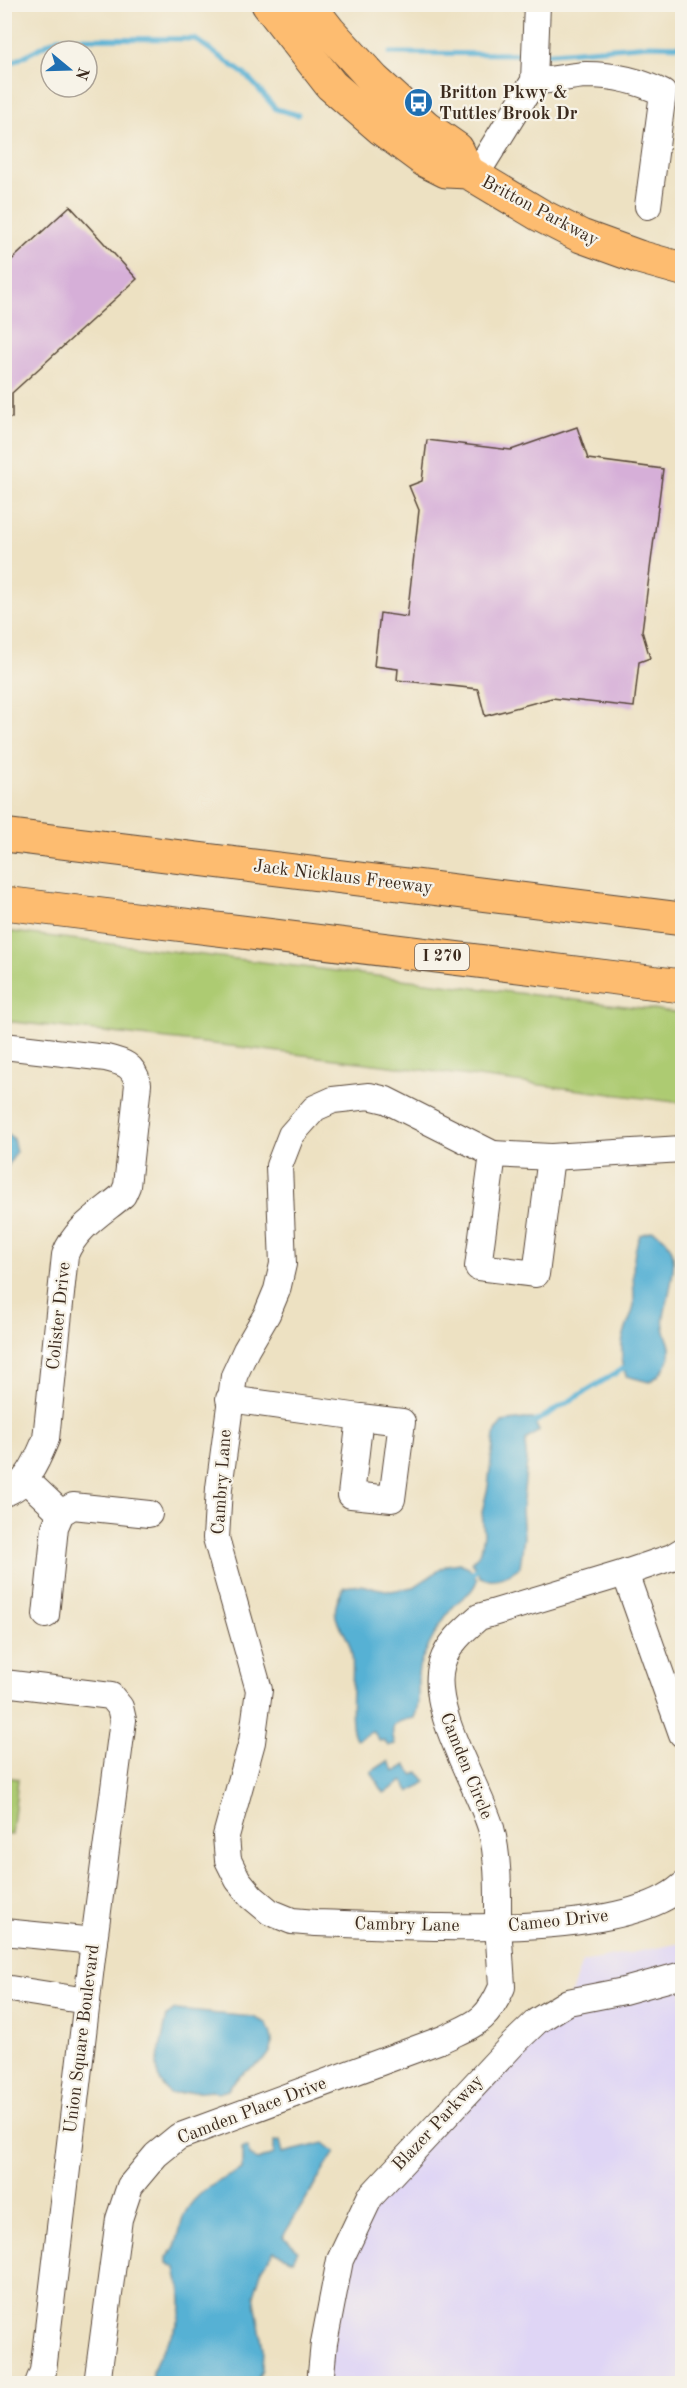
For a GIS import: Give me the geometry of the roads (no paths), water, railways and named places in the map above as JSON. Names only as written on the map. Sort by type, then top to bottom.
[{"type":"main road","name":"Britton Parkway","points":[[268,4],[332,85],[382,129],[424,160],[446,171],[471,174],[540,215],[581,236],[639,257],[682,269]]},
{"type":"main road","name":"Britton Parkway","points":[[308,4],[329,31],[374,80],[427,128],[457,148],[471,174]]},
{"type":"main road","name":"Jack Nicklaus Freeway","points":[[4,835],[681,918]]},
{"type":"main road","name":"I 270","points":[[4,903],[682,986]]},
{"type":"street","points":[[471,174],[534,81],[537,4]]},
{"type":"street","points":[[534,81],[585,75],[621,78],[643,82],[663,93],[648,206]]},
{"type":"street","name":"Colister Drive","points":[[4,1046],[106,1058],[131,1067],[136,1074],[138,1084],[127,1186],[123,1195],[77,1233],[65,1255],[46,1439],[38,1458],[15,1486]]},
{"type":"street","name":"Cambry Lane","points":[[498,1927],[292,1921],[270,1912],[252,1897],[238,1880],[228,1860],[226,1836],[252,1742],[259,1690],[216,1538],[219,1488],[229,1399],[234,1376],[267,1314],[277,1290],[283,1264],[279,1166],[291,1135],[315,1108],[333,1100],[369,1096],[386,1100],[493,1154],[551,1157]]},
{"type":"street","points":[[493,1154],[478,1267],[536,1274],[551,1157],[682,1149]]},
{"type":"street","points":[[229,1399],[360,1417]]},
{"type":"street","points":[[15,1486],[60,1513]]},
{"type":"street","points":[[46,1615],[55,1527],[60,1513],[73,1506],[149,1514]]},
{"type":"street","name":"Camden Circle","points":[[498,1927],[498,1868],[491,1828],[442,1707],[439,1684],[442,1663],[463,1630],[478,1617],[625,1573],[672,1557],[682,1551]]},
{"type":"street","points":[[625,1573],[682,1734]]},
{"type":"street","name":"Union Square Boulevard","points":[[4,1683],[111,1696],[120,1707],[123,1720],[94,1941],[44,2371],[38,2384]]},
{"type":"street","name":"Cameo Drive","points":[[498,1927],[604,1918],[648,1906],[674,1893],[682,1886]]},
{"type":"street","name":"Camden Place Drive","points":[[97,2384],[118,2219],[130,2186],[156,2155],[177,2137],[442,2039],[482,2019],[494,2005],[502,1987],[498,1927]]},
{"type":"street","points":[[4,1932],[94,1941]]},
{"type":"street","name":"Blazer Parkway","points":[[320,2384],[324,2343],[340,2260],[370,2197],[537,2021],[568,2002],[624,1991],[682,1975]]},
{"type":"street","points":[[4,1988],[87,2001]]},
{"type":"water","points":[[5,1133],[13,1138],[16,1152],[5,1171]]},
{"type":"water","points":[[653,1231],[663,1237],[670,1246],[673,1267],[664,1320],[670,1355],[666,1366],[649,1382],[626,1376],[622,1351],[624,1333],[634,1307],[633,1269],[637,1244],[640,1235]]},
{"type":"water","points":[[533,1419],[539,1431],[527,1439],[525,1445],[527,1461],[522,1510],[524,1537],[520,1567],[501,1578],[486,1579],[480,1577],[472,1562],[481,1551],[484,1534],[482,1512],[488,1487],[494,1435],[502,1422]]},
{"type":"water","points":[[459,1563],[469,1567],[477,1580],[473,1589],[456,1603],[444,1619],[422,1659],[418,1673],[418,1704],[414,1718],[395,1724],[392,1732],[395,1744],[388,1746],[384,1740],[380,1741],[373,1731],[357,1740],[352,1724],[352,1656],[350,1645],[338,1623],[335,1609],[344,1587],[360,1585],[391,1591],[414,1587],[447,1565]]},
{"type":"water","points":[[388,1761],[395,1772],[406,1765],[413,1775],[419,1772],[426,1782],[410,1792],[403,1781],[384,1793],[371,1772]]},
{"type":"water","points":[[175,2010],[253,2017],[266,2023],[272,2037],[272,2048],[268,2056],[243,2074],[228,2090],[218,2093],[212,2090],[169,2094],[158,2077],[157,2063],[167,2016]]},
{"type":"water","points":[[280,2141],[283,2153],[324,2143],[335,2152],[283,2236],[298,2250],[293,2260],[274,2251],[262,2269],[254,2295],[263,2348],[262,2370],[256,2383],[153,2383],[155,2364],[181,2315],[182,2296],[176,2268],[167,2263],[167,2257],[177,2242],[185,2213],[202,2192],[242,2169],[242,2148],[248,2147],[249,2156],[258,2160],[274,2154],[274,2142]]},
{"type":"waterway","points":[[4,67],[58,38],[195,39],[247,76],[276,109],[298,115]]},
{"type":"waterway","points":[[541,54],[649,45],[682,46]]},
{"type":"waterway","points":[[390,53],[528,54]]},
{"type":"waterway","points":[[535,1422],[624,1368]]},
{"type":"waterway","points":[[473,1573],[476,1570]]},
{"type":"place","name":"Britton Pkwy & Tuttles Brook Dr","points":[[418,103]]}]
